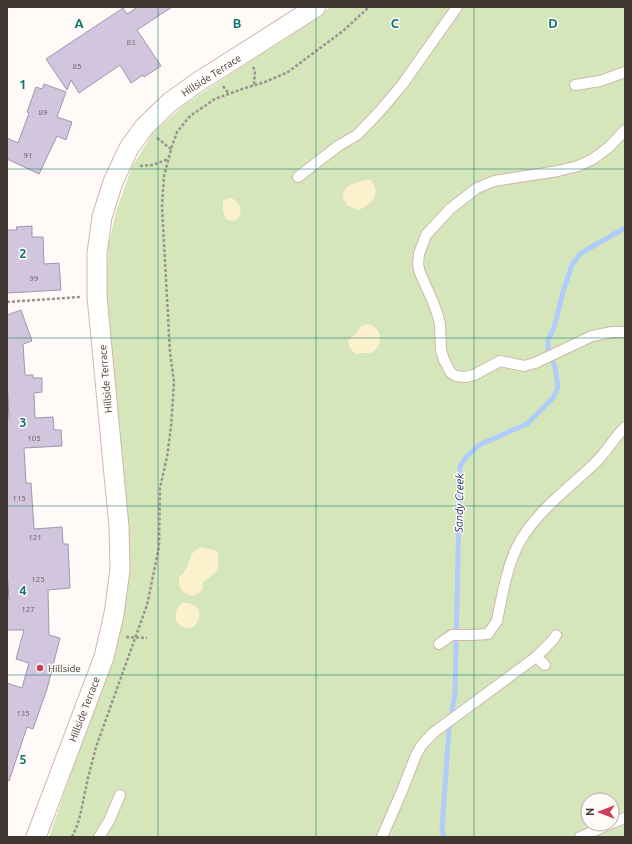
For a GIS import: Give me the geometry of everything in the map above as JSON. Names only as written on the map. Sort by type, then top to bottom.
[{"type":"street","name":"Hillside Terrace","points":[[36,837],[104,657],[114,614],[120,569],[119,527],[97,296],[97,253],[102,217],[112,182],[130,148],[144,127],[170,102],[198,82],[316,7]]},
{"type":"lane","points":[[298,177],[338,146],[357,135],[380,111],[402,85],[457,7]]},
{"type":"lane","points":[[575,85],[600,81],[625,72]]},
{"type":"lane","points":[[625,130],[593,159],[578,166],[551,172],[494,180],[477,188],[450,209],[426,235],[419,254],[418,264],[420,273],[433,302],[440,324],[441,350],[444,360],[451,372],[456,376],[465,377],[474,375],[500,361],[524,366],[562,351],[592,336],[612,332],[625,332]]},
{"type":"lane","points":[[438,644],[452,635],[488,634],[497,621],[510,565],[526,532],[552,501],[595,463],[614,438],[625,427]]},
{"type":"lane","points":[[382,837],[416,754],[421,746],[434,734],[536,657],[556,635]]},
{"type":"lane","points":[[536,657],[545,665]]},
{"type":"lane","points":[[99,837],[120,795]]},
{"type":"lane","points":[[580,837],[592,832]]},
{"type":"path","points":[[72,837],[80,816],[96,747],[147,605],[159,547],[160,488],[167,456],[171,427],[174,382],[170,352],[162,207],[164,176],[168,158],[177,132],[190,116],[215,99],[265,82],[288,72],[343,31],[370,7]]},
{"type":"path","points":[[251,62],[255,71],[254,85]]},
{"type":"path","points":[[152,134],[171,149]]},
{"type":"path","points":[[139,166],[153,165],[168,158]]},
{"type":"path","points":[[7,302],[82,297]]},
{"type":"path","points":[[124,637],[147,638]]},
{"type":"green space","points":[[331,7],[625,7],[625,837],[49,837],[121,629],[129,574],[127,512],[118,434],[106,287],[108,247],[116,211],[132,167],[152,134],[184,105]]},
{"type":"sand","points":[[371,180],[376,189],[374,198],[368,205],[359,210],[348,206],[343,198],[343,194],[347,187],[354,183]]},
{"type":"sand","points":[[231,198],[236,201],[241,210],[238,218],[230,221],[225,218],[223,202],[226,199]]},
{"type":"sand","points":[[369,324],[374,326],[379,333],[380,342],[371,353],[355,354],[350,348],[348,342],[361,326]]},
{"type":"sand","points":[[202,547],[217,551],[218,567],[212,576],[203,582],[203,587],[194,596],[182,591],[179,586],[179,578],[186,568],[193,553]]},
{"type":"sand","points":[[182,603],[193,605],[199,611],[199,619],[192,628],[186,628],[178,624],[176,620],[176,612]]},
{"type":"building","points":[[138,7],[172,7],[137,30],[161,66],[131,83],[120,65],[79,93],[71,80],[67,90],[46,59],[123,8],[127,14]]},
{"type":"building","points":[[44,84],[66,92],[57,117],[72,122],[66,140],[57,136],[39,174],[7,159],[7,138],[18,143],[29,113],[27,112],[36,87],[42,89]]},
{"type":"building","points":[[32,226],[32,237],[43,237],[44,264],[59,263],[61,290],[7,293],[7,230],[17,230],[16,227]]},
{"type":"building","points":[[21,310],[32,341],[23,344],[25,375],[33,375],[33,378],[42,378],[42,392],[34,393],[35,418],[53,417],[54,430],[61,430],[62,446],[24,448],[26,483],[31,483],[34,529],[62,527],[63,544],[68,544],[70,588],[48,590],[49,635],[60,638],[47,689],[33,729],[27,727],[9,781],[7,780],[7,683],[22,688],[29,663],[16,659],[24,630],[7,630],[7,600],[9,600],[7,569],[7,419],[9,419],[7,380],[7,315]]},
{"type":"waterway","name":"Sandy Creek","points":[[444,837],[442,829],[449,729],[455,694],[460,466],[467,456],[479,445],[527,424],[553,398],[558,387],[555,367],[548,348],[548,340],[554,328],[563,292],[572,265],[581,253],[625,228]]},
{"type":"place","name":"Hillside","points":[[40,668]]}]
